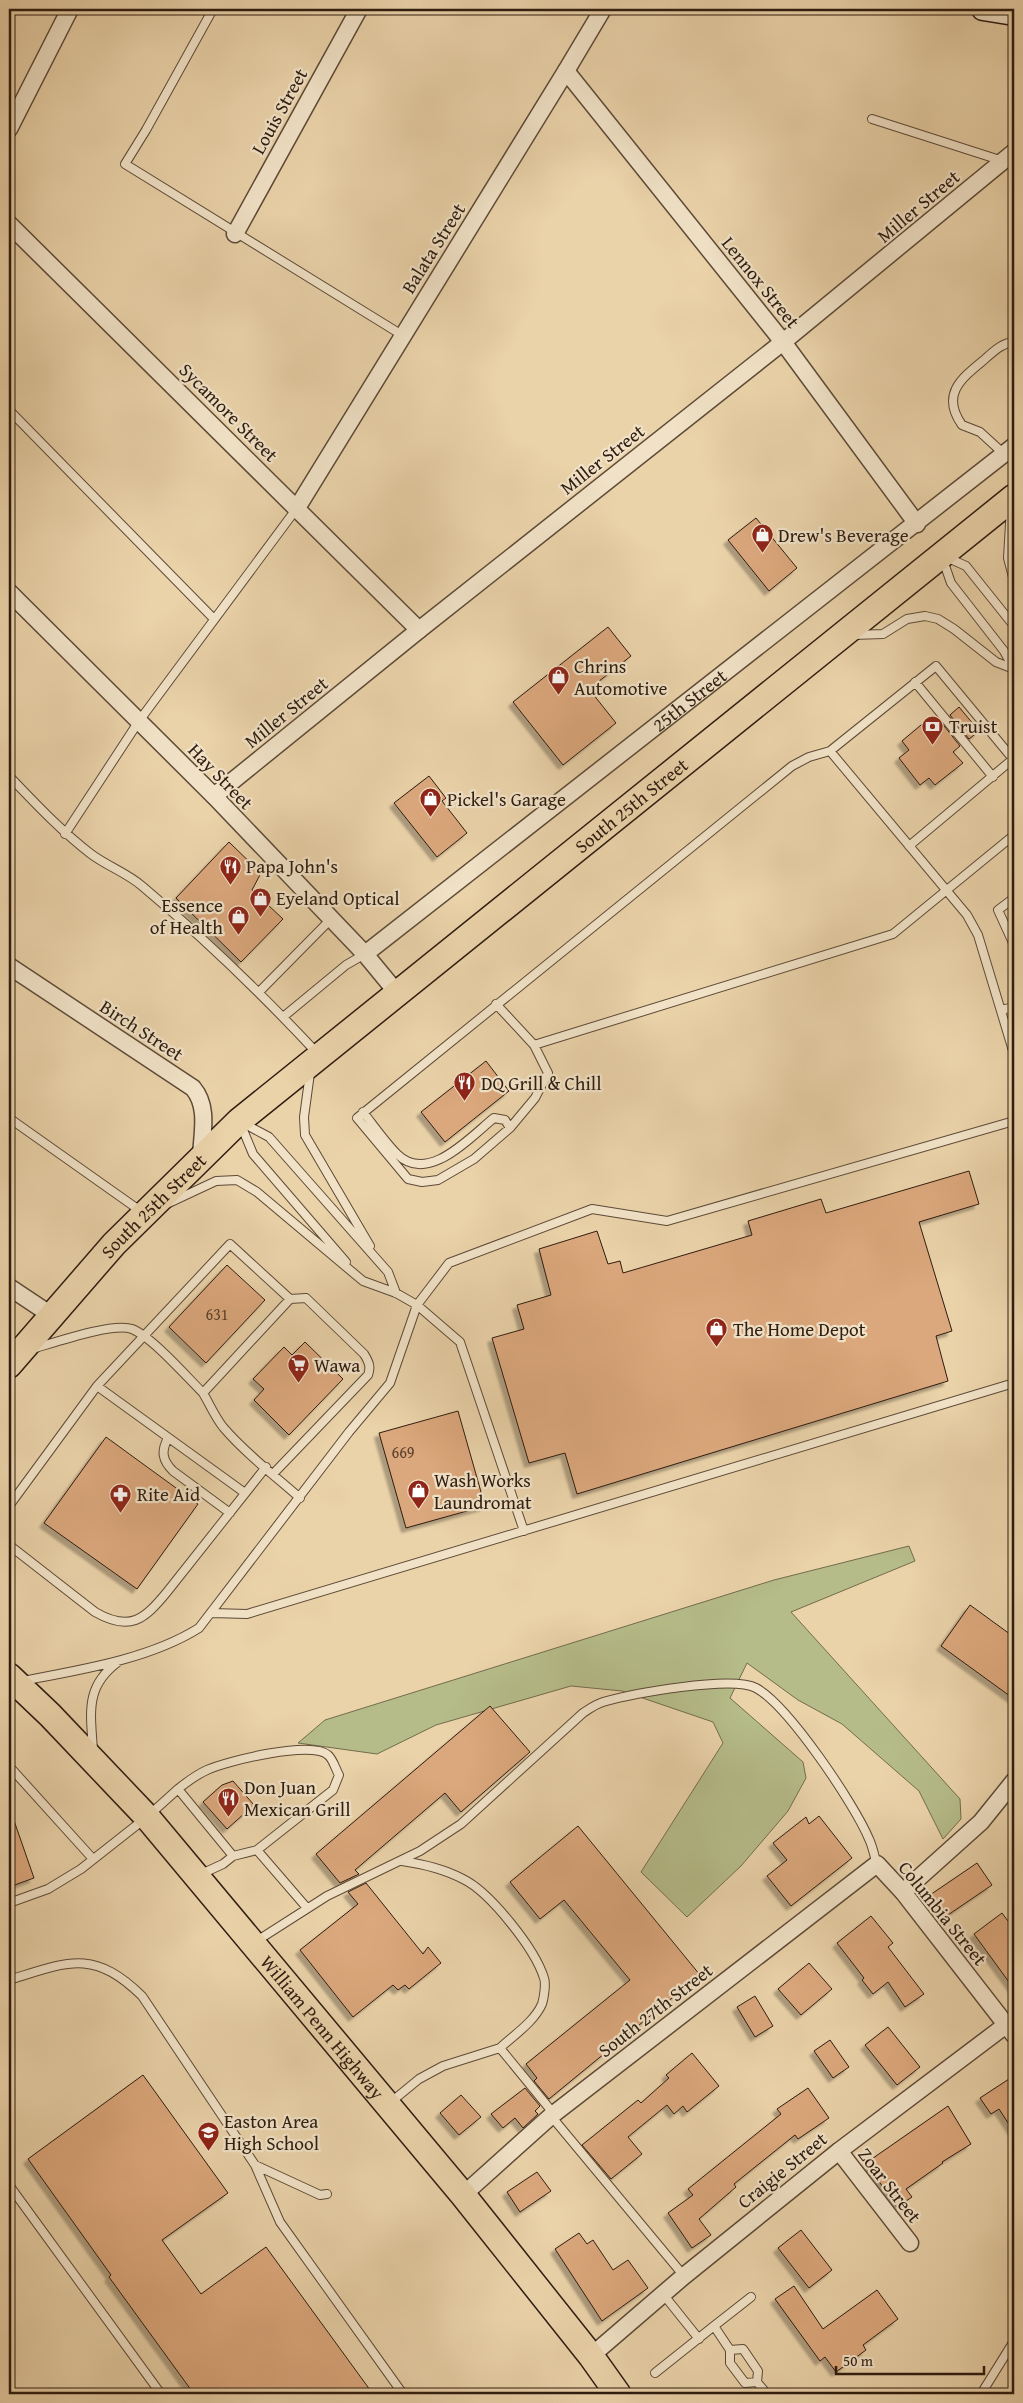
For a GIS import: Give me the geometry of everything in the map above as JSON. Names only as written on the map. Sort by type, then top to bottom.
[{"type":"main road","points":[[982,9],[1014,14]]},
{"type":"main road","points":[[942,555],[1013,498]]},
{"type":"main road","name":"South 25th Street","points":[[13,1360],[51,1315],[145,1213],[239,1121],[839,636],[942,555]]},
{"type":"main road","name":"William Penn Highway","points":[[12,1679],[93,1759],[147,1817],[463,2195],[591,2356],[618,2394]]},
{"type":"street","points":[[9,128],[70,9]]},
{"type":"street","name":"Louis Street","points":[[234,234],[359,9]]},
{"type":"street","name":"Balata Street","points":[[297,508],[603,9]]},
{"type":"street","name":"Lennox Street","points":[[566,71],[784,342],[917,524]]},
{"type":"street","name":"Miller Street","points":[[214,796],[419,630],[784,342],[1009,156]]},
{"type":"street","name":"Sycamore Street","points":[[9,224],[419,630]]},
{"type":"street","name":"25th Street","points":[[365,954],[917,524],[1009,450]]},
{"type":"street","name":"Hay Street","points":[[9,592],[214,796],[365,954],[398,994]]},
{"type":"street","name":"Birch Street","points":[[9,966],[193,1088],[200,1096],[204,1108],[201,1157]]},
{"type":"street","points":[[9,1287],[51,1315]]},
{"type":"street","points":[[902,1892],[981,1822],[1014,1781]]},
{"type":"street","name":"Columbia Street","points":[[877,1864],[902,1892],[1010,2030]]},
{"type":"street","name":"South 27th Street","points":[[463,2195],[552,2115],[877,1864]]},
{"type":"street","name":"Craigie Street","points":[[591,2356],[684,2276],[839,2151],[1010,2030]]},
{"type":"street","name":"Zoar Street","points":[[839,2151],[910,2243]]},
{"type":"lane","points":[[213,9],[125,164],[234,234],[402,335]]},
{"type":"lane","points":[[872,120],[1009,156]]},
{"type":"lane","points":[[1009,450],[980,432],[962,425],[953,407],[953,398],[960,380],[1001,345],[1014,342]]},
{"type":"lane","points":[[9,410],[214,619]]},
{"type":"lane","points":[[1013,498],[1008,534],[1008,558],[1014,581]]},
{"type":"lane","points":[[65,834],[139,721],[297,508]]},
{"type":"lane","points":[[942,555],[966,566],[1014,626]]},
{"type":"lane","points":[[942,555],[951,583],[1004,650],[1014,669]]},
{"type":"lane","points":[[839,636],[883,634],[907,619],[925,616],[938,619],[996,662],[1014,669]]},
{"type":"lane","points":[[360,1115],[792,766],[809,757],[830,751],[936,666],[1013,760],[909,846]]},
{"type":"lane","points":[[915,682],[993,777]]},
{"type":"lane","points":[[830,751],[967,915],[978,935],[1014,1054]]},
{"type":"lane","points":[[9,776],[65,834],[140,884],[259,992],[283,1017],[317,1059],[308,1083],[304,1116],[305,1135],[339,1196],[382,1265]]},
{"type":"lane","points":[[534,1045],[893,934],[1014,835]]},
{"type":"lane","points":[[1014,898],[998,910],[1014,944]]},
{"type":"lane","points":[[259,992],[331,919]]},
{"type":"lane","points":[[283,1017],[346,965],[365,954]]},
{"type":"lane","points":[[360,1115],[408,1179],[422,1182],[438,1180],[474,1159],[510,1128],[535,1098],[548,1073],[534,1045],[496,1004]]},
{"type":"lane","points":[[1001,1010],[1014,1007]]},
{"type":"lane","points":[[360,1115],[398,1155],[407,1161],[426,1165],[435,1163],[448,1156],[494,1118],[505,1120],[510,1128]]},
{"type":"lane","points":[[9,1118],[145,1213],[216,1181],[236,1180],[257,1192],[363,1281],[396,1294],[416,1305],[460,1342],[524,1531]]},
{"type":"lane","points":[[239,1121],[270,1137],[388,1272],[396,1294]]},
{"type":"lane","points":[[239,1121],[253,1154],[363,1281]]},
{"type":"lane","points":[[12,1679],[121,1660],[184,1638],[199,1628],[349,1432],[390,1383],[416,1305],[449,1263],[592,1209],[667,1221],[1014,1121]]},
{"type":"lane","points":[[9,1506],[97,1386],[145,1337],[230,1244],[290,1298],[306,1298],[369,1361],[370,1369],[368,1375],[274,1474]]},
{"type":"lane","points":[[203,1393],[290,1298]]},
{"type":"lane","points":[[13,1360],[73,1337],[119,1327],[133,1329],[145,1337],[203,1393],[222,1426],[300,1498]]},
{"type":"lane","points":[[212,1613],[247,1614],[1014,1383]]},
{"type":"lane","points":[[97,1386],[245,1493]]},
{"type":"lane","points":[[168,1438],[162,1454],[166,1463],[173,1471],[230,1513]]},
{"type":"lane","points":[[9,1546],[95,1612],[109,1620],[126,1623],[139,1620],[152,1611],[266,1467]]},
{"type":"lane","points":[[93,1759],[91,1711],[94,1689],[102,1676],[121,1660]]},
{"type":"lane","points":[[253,1944],[307,1908],[402,1861],[462,1824],[583,1713],[601,1702],[699,1685],[737,1683],[756,1688],[777,1703],[798,1729],[855,1811],[870,1840],[877,1864]]},
{"type":"lane","points":[[9,1903],[48,1889],[93,1859],[147,1817],[192,1778],[209,1769],[275,1753],[311,1748],[328,1755],[339,1775],[333,1790],[257,1850],[234,1856],[223,1864],[196,1876]]},
{"type":"lane","points":[[9,1766],[93,1859]]},
{"type":"lane","points":[[178,1789],[234,1856]]},
{"type":"lane","points":[[257,1850],[307,1908]]},
{"type":"lane","points":[[387,2104],[419,2079],[443,2066],[500,2048],[530,2021],[542,2003],[545,1979],[527,1946],[498,1907],[465,1879],[431,1866],[402,1861]]},
{"type":"lane","points":[[9,1980],[59,1966],[84,1962],[104,1968],[125,1980],[142,1996],[255,2165],[280,2222],[403,2394]]},
{"type":"lane","points":[[500,2048],[552,2115],[684,2276]]},
{"type":"lane","points":[[255,2165],[320,2195],[327,2194]]},
{"type":"lane","points":[[9,2185],[161,2394]]},
{"type":"lane","points":[[663,2294],[699,2339]]},
{"type":"lane","points":[[655,2373],[751,2297]]},
{"type":"lane","points":[[714,2326],[730,2350],[730,2363],[745,2383],[757,2382]]},
{"type":"lane","points":[[981,2394],[1014,2340]]},
{"type":"lane","points":[[730,2350],[743,2349],[758,2371],[757,2382],[767,2394]]},
{"type":"green space","points":[[909,1546],[915,1561],[791,1612],[960,1799],[961,1819],[943,1839],[919,1791],[842,1724],[798,1700],[747,1663],[730,1698],[803,1762],[806,1778],[788,1811],[741,1866],[687,1917],[641,1872],[723,1743],[713,1722],[622,1691],[571,1686],[436,1725],[377,1754],[298,1743],[325,1720],[774,1580]]},
{"type":"building","name":"Drew's Beverage","points":[[756,518],[797,568],[769,591],[728,540]]},
{"type":"building","name":"Chrins Automotive","points":[[608,627],[631,656],[589,689],[616,723],[563,765],[513,702]]},
{"type":"building","points":[[959,707],[979,731],[969,739],[950,715]]},
{"type":"building","name":"Truist","points":[[927,720],[933,728],[941,722],[960,746],[953,752],[963,763],[935,785],[929,778],[920,785],[899,758],[909,750],[902,741]]},
{"type":"building","name":"Pickel's Garage","points":[[429,776],[446,798],[442,801],[467,833],[437,857],[394,803]]},
{"type":"building","points":[[229,842],[261,873],[252,890],[283,919],[241,962],[176,898]]},
{"type":"building","name":"DQ Grill & Chill","points":[[486,1061],[509,1091],[445,1142],[421,1112]]},
{"type":"building","name":"The Home Depot","points":[[969,1171],[979,1204],[919,1222],[952,1331],[936,1336],[948,1381],[577,1494],[565,1453],[529,1463],[492,1338],[524,1329],[517,1305],[551,1295],[539,1249],[597,1231],[608,1264],[620,1261],[623,1273],[752,1235],[748,1221],[821,1199],[826,1213]]},
{"type":"building","points":[[227,1265],[265,1300],[206,1363],[169,1327]]},
{"type":"building","name":"Wawa","points":[[305,1342],[343,1379],[289,1435],[254,1400],[264,1389],[253,1379],[284,1347],[292,1355]]},
{"type":"building","points":[[458,1411],[485,1506],[406,1528],[379,1433]]},
{"type":"building","name":"Rite Aid","points":[[106,1437],[198,1504],[137,1589],[44,1523]]},
{"type":"building","points":[[970,1605],[1014,1637],[1014,1699],[941,1646]]},
{"type":"building","points":[[490,1706],[530,1752],[461,1812],[445,1793],[355,1870],[359,1874],[340,1883],[316,1854]]},
{"type":"building","name":"Don Juan Mexican Grill","points":[[233,1781],[254,1805],[227,1829],[203,1802],[222,1785]]},
{"type":"building","points":[[11,1812],[34,1878],[9,1887],[9,1813]]},
{"type":"building","points":[[819,1816],[852,1858],[791,1906],[767,1876],[787,1860],[773,1843],[806,1817],[809,1824]]},
{"type":"building","points":[[578,1826],[700,1975],[549,2099],[534,2081],[537,2078],[526,2064],[630,1980],[564,1900],[540,1919],[510,1882]]},
{"type":"building","points":[[977,1863],[992,1885],[945,1917],[930,1895]]},
{"type":"building","points":[[366,1883],[423,1954],[428,1947],[441,1963],[409,1989],[405,1985],[398,1990],[393,1985],[353,2017],[300,1950],[358,1904],[348,1892]]},
{"type":"building","points":[[1002,1913],[1014,1929],[1014,1989],[974,1934]]},
{"type":"building","points":[[871,1916],[893,1943],[888,1947],[924,1994],[905,2007],[888,1982],[873,1994],[862,1980],[864,1978],[837,1943]]},
{"type":"building","points":[[809,1963],[832,1989],[801,2015],[778,1989]]},
{"type":"building","points":[[755,1996],[773,2026],[755,2037],[737,2007]]},
{"type":"building","points":[[888,2027],[920,2067],[897,2085],[865,2045]]},
{"type":"building","points":[[830,2040],[849,2067],[833,2078],[814,2051]]},
{"type":"building","points":[[692,2053],[719,2086],[687,2112],[683,2106],[674,2114],[667,2105],[628,2137],[642,2154],[611,2179],[582,2145],[638,2100],[641,2103],[669,2078],[666,2075]]},
{"type":"building","points":[[143,2075],[228,2193],[162,2240],[201,2294],[266,2247],[373,2394],[194,2394],[109,2277],[111,2275],[28,2159]]},
{"type":"building","points":[[1009,2079],[1014,2087],[1014,2132],[999,2109],[991,2114],[980,2098]]},
{"type":"building","points":[[525,2088],[540,2106],[535,2111],[538,2114],[523,2128],[515,2118],[503,2128],[491,2114]]},
{"type":"building","points":[[808,2088],[829,2118],[798,2139],[795,2135],[734,2184],[736,2187],[699,2219],[711,2235],[692,2248],[668,2213],[693,2195],[688,2189],[781,2114],[777,2109]]},
{"type":"building","points":[[461,2095],[481,2117],[459,2135],[440,2113]]},
{"type":"building","points":[[948,2106],[971,2144],[942,2162],[906,2189],[912,2197],[897,2207],[866,2163]]},
{"type":"building","points":[[537,2172],[551,2191],[520,2212],[507,2192]]},
{"type":"building","points":[[801,2230],[832,2270],[809,2288],[778,2248]]},
{"type":"building","points":[[579,2233],[587,2244],[593,2240],[613,2270],[628,2260],[648,2288],[602,2321],[555,2249]]},
{"type":"building","points":[[794,2286],[823,2329],[877,2290],[898,2319],[863,2345],[866,2350],[836,2372],[825,2357],[820,2361],[775,2299]]},
{"type":"place","name":"Drew's Beverage","points":[[762,554]]},
{"type":"place","name":"Chrins Automotive","points":[[558,696]]},
{"type":"place","name":"Truist","points":[[933,745]]},
{"type":"place","name":"Pickel's Garage","points":[[431,818]]},
{"type":"place","name":"Papa John's","points":[[230,885]]},
{"type":"place","name":"Eyeland Optical","points":[[260,917]]},
{"type":"place","name":"Essence of Health","points":[[239,935]]},
{"type":"place","name":"DQ Grill & Chill","points":[[465,1102]]},
{"type":"place","name":"The Home Depot","points":[[717,1348]]},
{"type":"place","name":"Wawa","points":[[298,1384]]},
{"type":"place","name":"Wash Works Laundromat","points":[[418,1510]]},
{"type":"place","name":"Rite Aid","points":[[121,1513]]},
{"type":"place","name":"Don Juan Mexican Grill","points":[[228,1817]]},
{"type":"place","name":"Easton Area High School","points":[[208,2151]]}]
